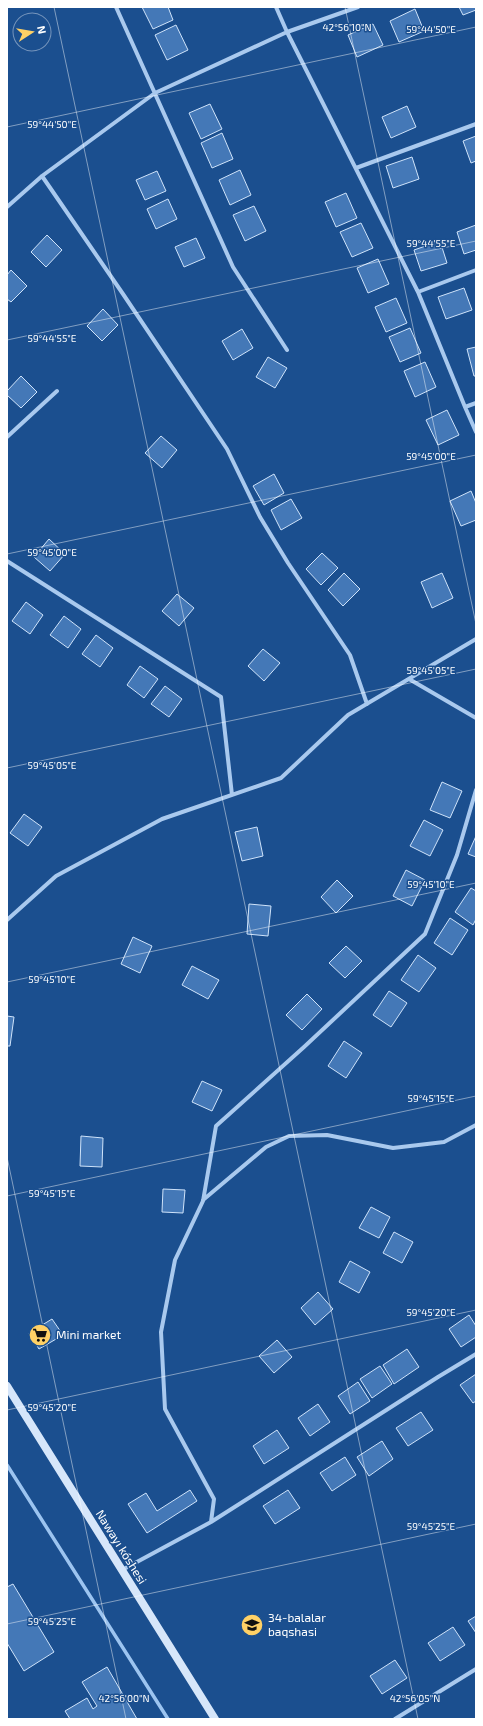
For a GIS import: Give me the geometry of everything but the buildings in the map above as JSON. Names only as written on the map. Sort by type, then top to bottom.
[{"type":"main road","name":"Nawayı kóshesi","points":[[7,1386],[121,1571],[215,1719]]},
{"type":"street","points":[[116,7],[233,267],[287,350]]},
{"type":"street","points":[[276,7],[287,32],[418,292],[476,432]]},
{"type":"street","points":[[7,207],[42,176],[155,94],[287,32],[358,7]]},
{"type":"street","points":[[356,168],[476,124]]},
{"type":"street","points":[[42,176],[227,450],[260,517],[288,563],[350,655],[367,704]]},
{"type":"street","points":[[418,292],[476,270]]},
{"type":"street","points":[[7,437],[57,391]]},
{"type":"street","points":[[465,407],[476,403]]},
{"type":"street","points":[[7,561],[221,697],[232,795]]},
{"type":"street","points":[[7,920],[56,876],[162,819],[281,778],[348,715],[476,639]]},
{"type":"street","points":[[409,679],[476,718]]},
{"type":"street","points":[[211,1522],[214,1500],[165,1409],[161,1332],[175,1260],[203,1200],[216,1126],[304,1047],[425,934],[456,855],[476,790]]},
{"type":"street","points":[[203,1200],[266,1147],[289,1136],[327,1135],[393,1148],[444,1142],[476,1125]]},
{"type":"street","points":[[121,1571],[211,1522],[476,1354]]},
{"type":"street","points":[[394,1719],[476,1669]]},
{"type":"waterway","points":[[7,1465],[168,1719]]},
{"type":"place","name":"Mini market","points":[[40,1335]]},
{"type":"place","name":"34-balalar baqshasi","points":[[252,1625]]}]
